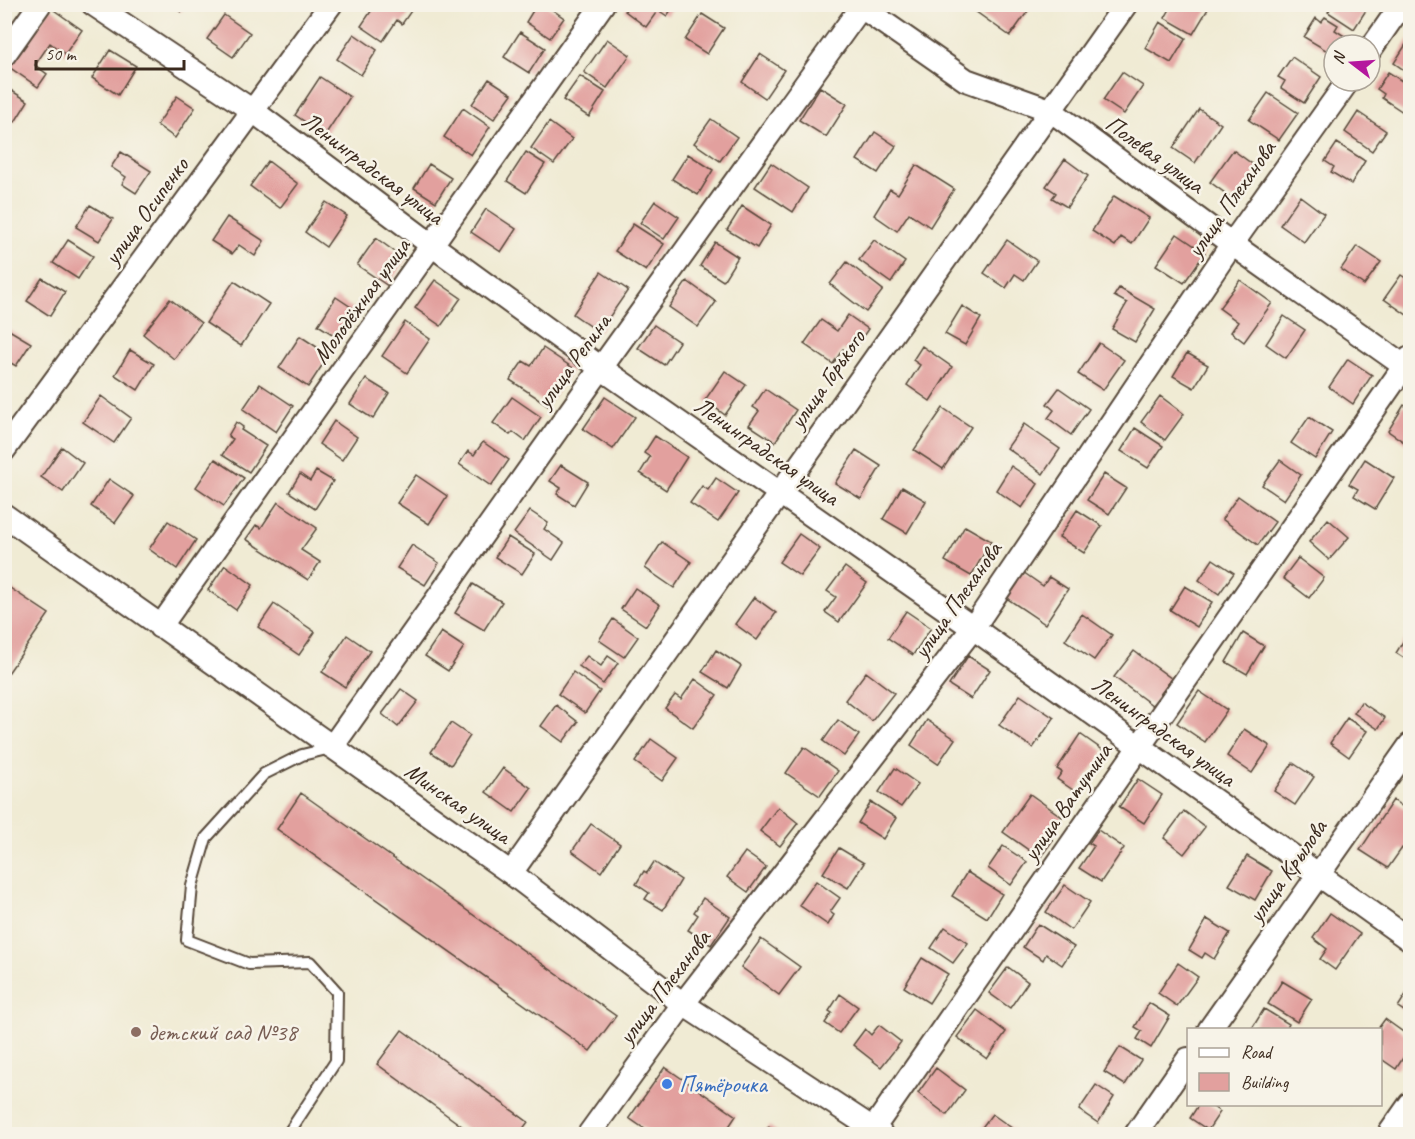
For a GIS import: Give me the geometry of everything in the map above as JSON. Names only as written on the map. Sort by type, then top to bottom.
[{"type":"street","points":[[4,55],[40,4]]},
{"type":"street","name":"Ленинградская улица","points":[[93,4],[253,111],[601,368],[973,628],[1410,940]]},
{"type":"street","name":"улица Осипенко","points":[[4,450],[331,4]]},
{"type":"street","name":"Молодёжная улица","points":[[160,627],[603,4]]},
{"type":"street","name":"улица Горького","points":[[511,873],[1126,4]]},
{"type":"street","points":[[1382,33],[1402,4]]},
{"type":"street","name":"Полевая улица","points":[[859,6],[966,80],[1050,110],[1232,244],[1409,364]]},
{"type":"street","name":"улица Репина","points":[[332,747],[859,6]]},
{"type":"street","name":"улица Плеханова","points":[[589,1134],[683,1004],[973,628],[1232,244],[1339,93]]},
{"type":"street","name":"улица Ватутина","points":[[877,1132],[1138,746],[1409,364]]},
{"type":"street","name":"Минская улица","points":[[4,515],[511,873],[683,1004],[877,1132]]},
{"type":"street","name":"улица Крылова","points":[[1210,1028],[1410,745]]},
{"type":"street","points":[[1136,1134],[1187,1060]]},
{"type":"street","points":[[1389,1134],[1410,1104]]},
{"type":"lane","points":[[288,1134],[336,1060],[337,992],[309,962],[249,964],[187,940],[192,886],[206,838],[264,774],[302,755],[332,747]]},
{"type":"building","points":[[170,4],[186,4],[181,12]]},
{"type":"building","points":[[370,4],[408,4],[413,8],[402,24],[397,20],[383,41],[361,26],[374,7]]},
{"type":"building","points":[[537,4],[544,4],[564,18],[550,38],[526,22]]},
{"type":"building","points":[[629,4],[675,4],[667,16],[658,10],[646,27],[625,11]]},
{"type":"building","points":[[965,4],[1033,4],[1010,36]]},
{"type":"building","points":[[1173,4],[1201,4],[1208,9],[1193,34],[1165,18]]},
{"type":"building","points":[[1333,4],[1370,4],[1354,29],[1328,12]]},
{"type":"building","points":[[51,8],[82,30],[65,54],[50,43],[35,65],[47,74],[38,87],[9,67]]},
{"type":"building","points":[[702,14],[724,28],[707,54],[685,40]]},
{"type":"building","points":[[224,15],[250,33],[233,57],[207,39]]},
{"type":"building","points":[[1325,17],[1338,25],[1335,30],[1340,33],[1322,33],[1322,48],[1304,37],[1316,18],[1321,22]]},
{"type":"building","points":[[1160,22],[1186,38],[1171,63],[1145,48]]},
{"type":"building","points":[[520,32],[545,48],[529,73],[504,57]]},
{"type":"building","points":[[354,34],[377,50],[361,75],[337,59]]},
{"type":"building","points":[[1410,38],[1410,74],[1394,63]]},
{"type":"building","points":[[607,39],[630,55],[607,88],[584,72]]},
{"type":"building","points":[[110,50],[136,66],[118,95],[92,78]]},
{"type":"building","points":[[760,54],[784,70],[765,98],[742,82]]},
{"type":"building","points":[[1292,57],[1321,77],[1304,103],[1281,88],[1285,81],[1278,77]]},
{"type":"building","points":[[1122,72],[1143,86],[1124,114],[1103,100]]},
{"type":"building","points":[[1388,72],[1410,86],[1410,100],[1403,112],[1382,98],[1384,94],[1382,81]]},
{"type":"building","points":[[580,76],[605,92],[589,117],[563,100]]},
{"type":"building","points":[[320,77],[350,97],[325,135],[295,115]]},
{"type":"building","points":[[489,79],[512,94],[494,119],[472,104]]},
{"type":"building","points":[[4,86],[28,101],[15,122],[4,115]]},
{"type":"building","points":[[820,87],[847,104],[826,137],[799,120]]},
{"type":"building","points":[[1268,93],[1298,113],[1279,140],[1249,120]]},
{"type":"building","points":[[177,96],[195,108],[175,138],[157,125]]},
{"type":"building","points":[[463,108],[490,127],[471,155],[444,137]]},
{"type":"building","points":[[1199,109],[1221,124],[1195,163],[1173,148]]},
{"type":"building","points":[[1358,112],[1386,131],[1372,151],[1345,132]]},
{"type":"building","points":[[711,119],[737,137],[720,161],[694,143]]},
{"type":"building","points":[[549,122],[572,139],[554,164],[531,148]]},
{"type":"building","points":[[875,132],[896,146],[878,173],[857,160]]},
{"type":"building","points":[[1337,143],[1365,161],[1351,184],[1331,172],[1334,167],[1325,161]]},
{"type":"building","points":[[1233,150],[1259,169],[1236,201],[1210,182]]},
{"type":"building","points":[[121,152],[151,171],[136,193],[122,184],[126,177],[111,167]]},
{"type":"building","points":[[526,152],[545,164],[526,193],[507,181]]},
{"type":"building","points":[[688,154],[713,170],[698,195],[672,179]]},
{"type":"building","points":[[1065,159],[1088,176],[1067,207],[1052,198],[1056,193],[1046,186]]},
{"type":"building","points":[[268,161],[298,184],[280,208],[250,186]]},
{"type":"building","points":[[771,163],[808,188],[793,212],[755,187]]},
{"type":"building","points":[[429,164],[451,178],[436,202],[414,188]]},
{"type":"building","points":[[916,165],[954,189],[930,227],[909,213],[897,231],[874,215],[890,189],[898,194]]},
{"type":"building","points":[[1114,196],[1149,218],[1132,244],[1121,237],[1115,246],[1092,231]]},
{"type":"building","points":[[1300,196],[1324,214],[1304,242],[1280,225]]},
{"type":"building","points":[[655,201],[679,217],[664,239],[640,223]]},
{"type":"building","points":[[326,202],[347,216],[326,247],[305,232]]},
{"type":"building","points":[[90,205],[113,219],[99,241],[76,227]]},
{"type":"building","points":[[742,206],[771,225],[757,248],[727,230]]},
{"type":"building","points":[[486,209],[516,229],[501,252],[471,232]]},
{"type":"building","points":[[227,217],[264,241],[255,256],[239,245],[232,254],[211,241]]},
{"type":"building","points":[[633,224],[664,244],[646,271],[615,251]]},
{"type":"building","points":[[1177,234],[1205,253],[1184,283],[1156,265]]},
{"type":"building","points":[[376,238],[406,260],[388,286],[357,265]]},
{"type":"building","points":[[68,240],[93,256],[78,279],[53,263]]},
{"type":"building","points":[[874,240],[905,262],[891,283],[859,260]]},
{"type":"building","points":[[1007,240],[1037,261],[1024,280],[1015,274],[1006,288],[984,273]]},
{"type":"building","points":[[715,242],[738,257],[723,281],[700,266]]},
{"type":"building","points":[[1357,246],[1381,262],[1364,285],[1341,269]]},
{"type":"building","points":[[847,262],[883,290],[866,312],[830,284]]},
{"type":"building","points":[[601,272],[628,290],[599,332],[573,314]]},
{"type":"building","points":[[1401,275],[1410,281],[1410,317],[1384,299]]},
{"type":"building","points":[[42,278],[65,292],[50,316],[27,301]]},
{"type":"building","points":[[435,280],[461,298],[441,326],[415,308]]},
{"type":"building","points":[[1240,280],[1272,303],[1244,342],[1231,332],[1238,322],[1219,308]]},
{"type":"building","points":[[234,281],[269,304],[241,346],[206,323]]},
{"type":"building","points":[[687,281],[716,302],[698,327],[669,307]]},
{"type":"building","points":[[1119,288],[1155,309],[1135,342],[1112,329],[1127,303],[1114,296]]},
{"type":"building","points":[[336,297],[357,311],[340,339],[318,325]]},
{"type":"building","points":[[170,299],[201,323],[174,359],[143,334]]},
{"type":"building","points":[[962,306],[981,318],[965,345],[945,334]]},
{"type":"building","points":[[848,315],[868,329],[851,354],[843,349],[833,364],[804,344],[821,320],[837,331]]},
{"type":"building","points":[[1284,316],[1305,330],[1286,358],[1266,344]]},
{"type":"building","points":[[405,322],[430,339],[407,373],[382,356]]},
{"type":"building","points":[[654,325],[679,342],[664,365],[638,348]]},
{"type":"building","points":[[4,327],[31,343],[16,366],[4,359]]},
{"type":"building","points":[[300,336],[329,355],[308,387],[279,368]]},
{"type":"building","points":[[1099,343],[1124,360],[1103,390],[1078,374]]},
{"type":"building","points":[[922,346],[952,367],[930,401],[907,385],[920,365],[913,360]]},
{"type":"building","points":[[543,348],[573,368],[548,405],[510,380],[523,361],[531,366]]},
{"type":"building","points":[[130,350],[154,364],[138,390],[115,375]]},
{"type":"building","points":[[1187,353],[1208,365],[1194,388],[1173,376]]},
{"type":"building","points":[[1348,359],[1372,375],[1353,404],[1329,387]]},
{"type":"building","points":[[725,371],[746,385],[725,415],[705,400]]},
{"type":"building","points":[[366,379],[389,393],[373,419],[350,404]]},
{"type":"building","points":[[260,384],[293,406],[276,432],[243,409]]},
{"type":"building","points":[[1059,388],[1089,409],[1071,435],[1048,418],[1054,410],[1047,404]]},
{"type":"building","points":[[765,389],[796,410],[775,442],[749,425],[759,411],[753,407]]},
{"type":"building","points":[[101,396],[131,418],[114,443],[83,422]]},
{"type":"building","points":[[1160,396],[1184,414],[1165,440],[1141,422]]},
{"type":"building","points":[[512,397],[541,417],[525,441],[513,432],[510,435],[493,423]]},
{"type":"building","points":[[605,397],[635,417],[613,449],[583,429]]},
{"type":"building","points":[[1404,405],[1410,409],[1410,446],[1388,431]]},
{"type":"building","points":[[943,408],[971,427],[943,469],[914,450]]},
{"type":"building","points":[[1309,417],[1332,432],[1315,459],[1291,443]]},
{"type":"building","points":[[334,421],[357,437],[342,460],[319,444]]},
{"type":"building","points":[[236,422],[243,427],[241,430],[266,446],[249,472],[222,455],[233,439],[228,436]]},
{"type":"building","points":[[1024,424],[1060,449],[1043,474],[1007,448]]},
{"type":"building","points":[[1135,428],[1163,446],[1148,468],[1121,451]]},
{"type":"building","points":[[655,436],[687,457],[666,490],[640,473],[650,457],[644,453]]},
{"type":"building","points":[[483,442],[509,460],[491,486],[459,464],[468,451],[474,455]]},
{"type":"building","points":[[62,447],[83,463],[63,492],[41,477]]},
{"type":"building","points":[[856,450],[881,466],[861,499],[835,483]]},
{"type":"building","points":[[215,459],[244,478],[224,506],[196,487]]},
{"type":"building","points":[[1365,459],[1394,478],[1375,509],[1354,496],[1358,489],[1349,484]]},
{"type":"building","points":[[1280,460],[1301,475],[1284,500],[1262,485]]},
{"type":"building","points":[[561,465],[588,482],[574,505],[557,494],[561,488],[550,481]]},
{"type":"building","points":[[1011,466],[1038,484],[1022,508],[996,490]]},
{"type":"building","points":[[316,471],[333,481],[315,509],[289,492],[300,474],[310,481]]},
{"type":"building","points":[[1104,474],[1126,488],[1109,514],[1087,500]]},
{"type":"building","points":[[416,475],[447,496],[429,524],[397,503]]},
{"type":"building","points":[[716,478],[738,493],[718,522],[690,503],[702,486],[708,490]]},
{"type":"building","points":[[109,479],[134,496],[115,523],[91,506]]},
{"type":"building","points":[[902,487],[926,501],[907,533],[883,519]]},
{"type":"building","points":[[1238,496],[1275,522],[1258,545],[1222,519]]},
{"type":"building","points":[[278,502],[317,528],[301,550],[320,562],[308,580],[246,539],[256,525],[261,528]]},
{"type":"building","points":[[1077,510],[1102,526],[1084,553],[1059,537]]},
{"type":"building","points":[[530,511],[548,523],[544,529],[564,543],[553,560],[514,533]]},
{"type":"building","points":[[1328,519],[1349,537],[1329,560],[1309,542]]},
{"type":"building","points":[[168,521],[196,540],[177,569],[149,549]]},
{"type":"building","points":[[965,526],[991,541],[971,576],[945,561]]},
{"type":"building","points":[[799,534],[820,549],[800,576],[779,562]]},
{"type":"building","points":[[508,537],[535,554],[522,574],[495,557]]},
{"type":"building","points":[[662,542],[691,562],[674,588],[645,568]]},
{"type":"building","points":[[412,545],[439,563],[425,585],[397,568]]},
{"type":"building","points":[[1298,558],[1324,578],[1309,598],[1283,578]]},
{"type":"building","points":[[1213,559],[1234,573],[1219,594],[1199,580]]},
{"type":"building","points":[[225,565],[253,585],[236,610],[208,590]]},
{"type":"building","points":[[845,567],[867,583],[839,622],[825,612],[836,597],[827,591]]},
{"type":"building","points":[[1020,570],[1043,586],[1049,577],[1068,589],[1045,624],[1002,595]]},
{"type":"building","points":[[4,584],[49,614],[4,679]]},
{"type":"building","points":[[473,584],[502,602],[484,630],[455,613]]},
{"type":"building","points":[[1185,586],[1212,602],[1197,627],[1170,610]]},
{"type":"building","points":[[635,588],[660,605],[646,626],[621,609]]},
{"type":"building","points":[[754,597],[776,613],[757,640],[735,624]]},
{"type":"building","points":[[274,604],[315,632],[299,655],[258,627]]},
{"type":"building","points":[[906,611],[931,628],[913,655],[888,638]]},
{"type":"building","points":[[1082,614],[1112,635],[1094,660],[1065,640]]},
{"type":"building","points":[[613,619],[638,637],[624,657],[599,640]]},
{"type":"building","points":[[1410,630],[1410,662],[1396,653]]},
{"type":"building","points":[[441,632],[464,647],[448,671],[425,656]]},
{"type":"building","points":[[1243,633],[1264,646],[1247,674],[1226,662]]},
{"type":"building","points":[[347,635],[370,651],[345,687],[322,672]]},
{"type":"building","points":[[716,650],[741,666],[728,688],[702,672]]},
{"type":"building","points":[[1134,651],[1172,679],[1152,705],[1114,677]]},
{"type":"building","points":[[587,656],[601,666],[608,656],[618,663],[603,684],[579,666]]},
{"type":"building","points":[[968,656],[990,670],[971,699],[949,685]]},
{"type":"building","points":[[573,672],[600,691],[585,713],[558,694]]},
{"type":"building","points":[[866,672],[894,693],[872,721],[845,700]]},
{"type":"building","points":[[695,679],[717,695],[693,728],[665,708],[675,695],[681,699]]},
{"type":"building","points":[[401,689],[418,701],[398,727],[382,714]]},
{"type":"building","points":[[1199,691],[1227,710],[1205,742],[1177,723]]},
{"type":"building","points":[[1020,695],[1054,718],[1033,748],[999,725]]},
{"type":"building","points":[[1361,702],[1385,718],[1378,729],[1354,713]]},
{"type":"building","points":[[556,705],[578,722],[563,742],[541,726]]},
{"type":"building","points":[[1347,718],[1367,731],[1349,757],[1330,743]]},
{"type":"building","points":[[838,720],[859,735],[844,756],[823,741]]},
{"type":"building","points":[[927,720],[955,739],[938,764],[911,745]]},
{"type":"building","points":[[451,723],[470,736],[451,765],[431,752]]},
{"type":"building","points":[[1244,729],[1270,746],[1252,773],[1227,756]]},
{"type":"building","points":[[1080,734],[1104,751],[1076,792],[1057,779],[1062,772],[1057,769]]},
{"type":"building","points":[[651,739],[678,758],[662,781],[635,762]]},
{"type":"building","points":[[804,747],[838,771],[820,796],[786,773]]},
{"type":"building","points":[[1293,763],[1314,777],[1295,805],[1274,791]]},
{"type":"building","points":[[503,768],[531,788],[514,812],[486,792]]},
{"type":"building","points":[[895,768],[918,784],[901,807],[879,792]]},
{"type":"building","points":[[1138,779],[1162,795],[1144,823],[1119,807]]},
{"type":"building","points":[[301,793],[616,1016],[590,1051],[277,829]]},
{"type":"building","points":[[1030,794],[1062,817],[1048,837],[1053,840],[1040,858],[1003,832]]},
{"type":"building","points":[[1393,800],[1410,812],[1410,854],[1402,848],[1388,868],[1360,850]]},
{"type":"building","points":[[871,802],[896,818],[883,839],[858,823]]},
{"type":"building","points":[[778,807],[798,823],[780,846],[760,831]]},
{"type":"building","points":[[1184,811],[1205,827],[1184,854],[1164,838]]},
{"type":"building","points":[[591,824],[620,844],[601,872],[572,851]]},
{"type":"building","points":[[1098,830],[1124,848],[1101,882],[1079,868],[1094,846],[1089,843]]},
{"type":"building","points":[[1003,846],[1027,862],[1011,885],[988,868]]},
{"type":"building","points":[[839,848],[864,863],[848,888],[823,873]]},
{"type":"building","points":[[745,852],[766,867],[748,892],[727,877]]},
{"type":"building","points":[[1247,856],[1272,871],[1255,900],[1229,885]]},
{"type":"building","points":[[654,862],[681,880],[663,910],[645,899],[649,893],[636,884],[644,871],[647,873]]},
{"type":"building","points":[[967,872],[1002,894],[987,918],[952,896]]},
{"type":"building","points":[[816,881],[840,898],[830,912],[834,915],[828,925],[799,905]]},
{"type":"building","points":[[1065,885],[1090,902],[1071,930],[1046,912]]},
{"type":"building","points":[[703,898],[730,917],[711,945],[688,930],[698,915],[694,912]]},
{"type":"building","points":[[1330,913],[1360,934],[1335,970],[1320,959],[1327,949],[1313,938]]},
{"type":"building","points":[[1207,919],[1230,933],[1214,959],[1205,953],[1202,958],[1189,950]]},
{"type":"building","points":[[1038,924],[1074,947],[1062,965],[1046,954],[1043,960],[1023,947]]},
{"type":"building","points":[[945,927],[968,943],[953,963],[931,948]]},
{"type":"building","points":[[761,939],[800,967],[779,995],[741,967]]},
{"type":"building","points":[[922,958],[948,974],[929,1003],[904,987]]},
{"type":"building","points":[[1178,963],[1198,977],[1177,1006],[1158,993]]},
{"type":"building","points":[[1008,967],[1028,982],[1010,1008],[989,993]]},
{"type":"building","points":[[1282,981],[1312,999],[1297,1022],[1268,1004]]},
{"type":"building","points":[[1410,988],[1410,1015],[1398,1007]]},
{"type":"building","points":[[840,994],[858,1007],[839,1033],[825,1023],[832,1013],[829,1011]]},
{"type":"building","points":[[1149,1003],[1170,1016],[1151,1048],[1137,1039],[1142,1031],[1135,1027]]},
{"type":"building","points":[[1264,1009],[1289,1024],[1287,1028],[1252,1028]]},
{"type":"building","points":[[977,1010],[1006,1032],[987,1059],[957,1037]]},
{"type":"building","points":[[1385,1019],[1410,1037],[1410,1047],[1396,1069],[1382,1059],[1382,1028],[1378,1028]]},
{"type":"building","points":[[879,1025],[901,1042],[881,1067],[853,1045],[865,1029],[871,1035]]},
{"type":"building","points":[[402,1030],[528,1122],[519,1134],[468,1134],[470,1132],[377,1064]]},
{"type":"building","points":[[1120,1047],[1141,1060],[1125,1085],[1104,1072]]},
{"type":"building","points":[[665,1067],[736,1116],[724,1134],[677,1134],[674,1132],[672,1134],[652,1134],[629,1118]]},
{"type":"building","points":[[936,1068],[965,1090],[947,1115],[918,1093]]},
{"type":"building","points":[[1096,1085],[1114,1097],[1098,1123],[1079,1110]]},
{"type":"building","points":[[1198,1106],[1212,1106],[1220,1112],[1208,1130],[1190,1118]]},
{"type":"building","points":[[992,1114],[1016,1131],[1013,1134],[977,1134]]},
{"type":"building","points":[[769,1126],[780,1134],[763,1134]]},
{"type":"place","name":"детский сад №38","points":[[136,1032]]},
{"type":"place","name":"Пятёрочка","points":[[667,1084]]}]
